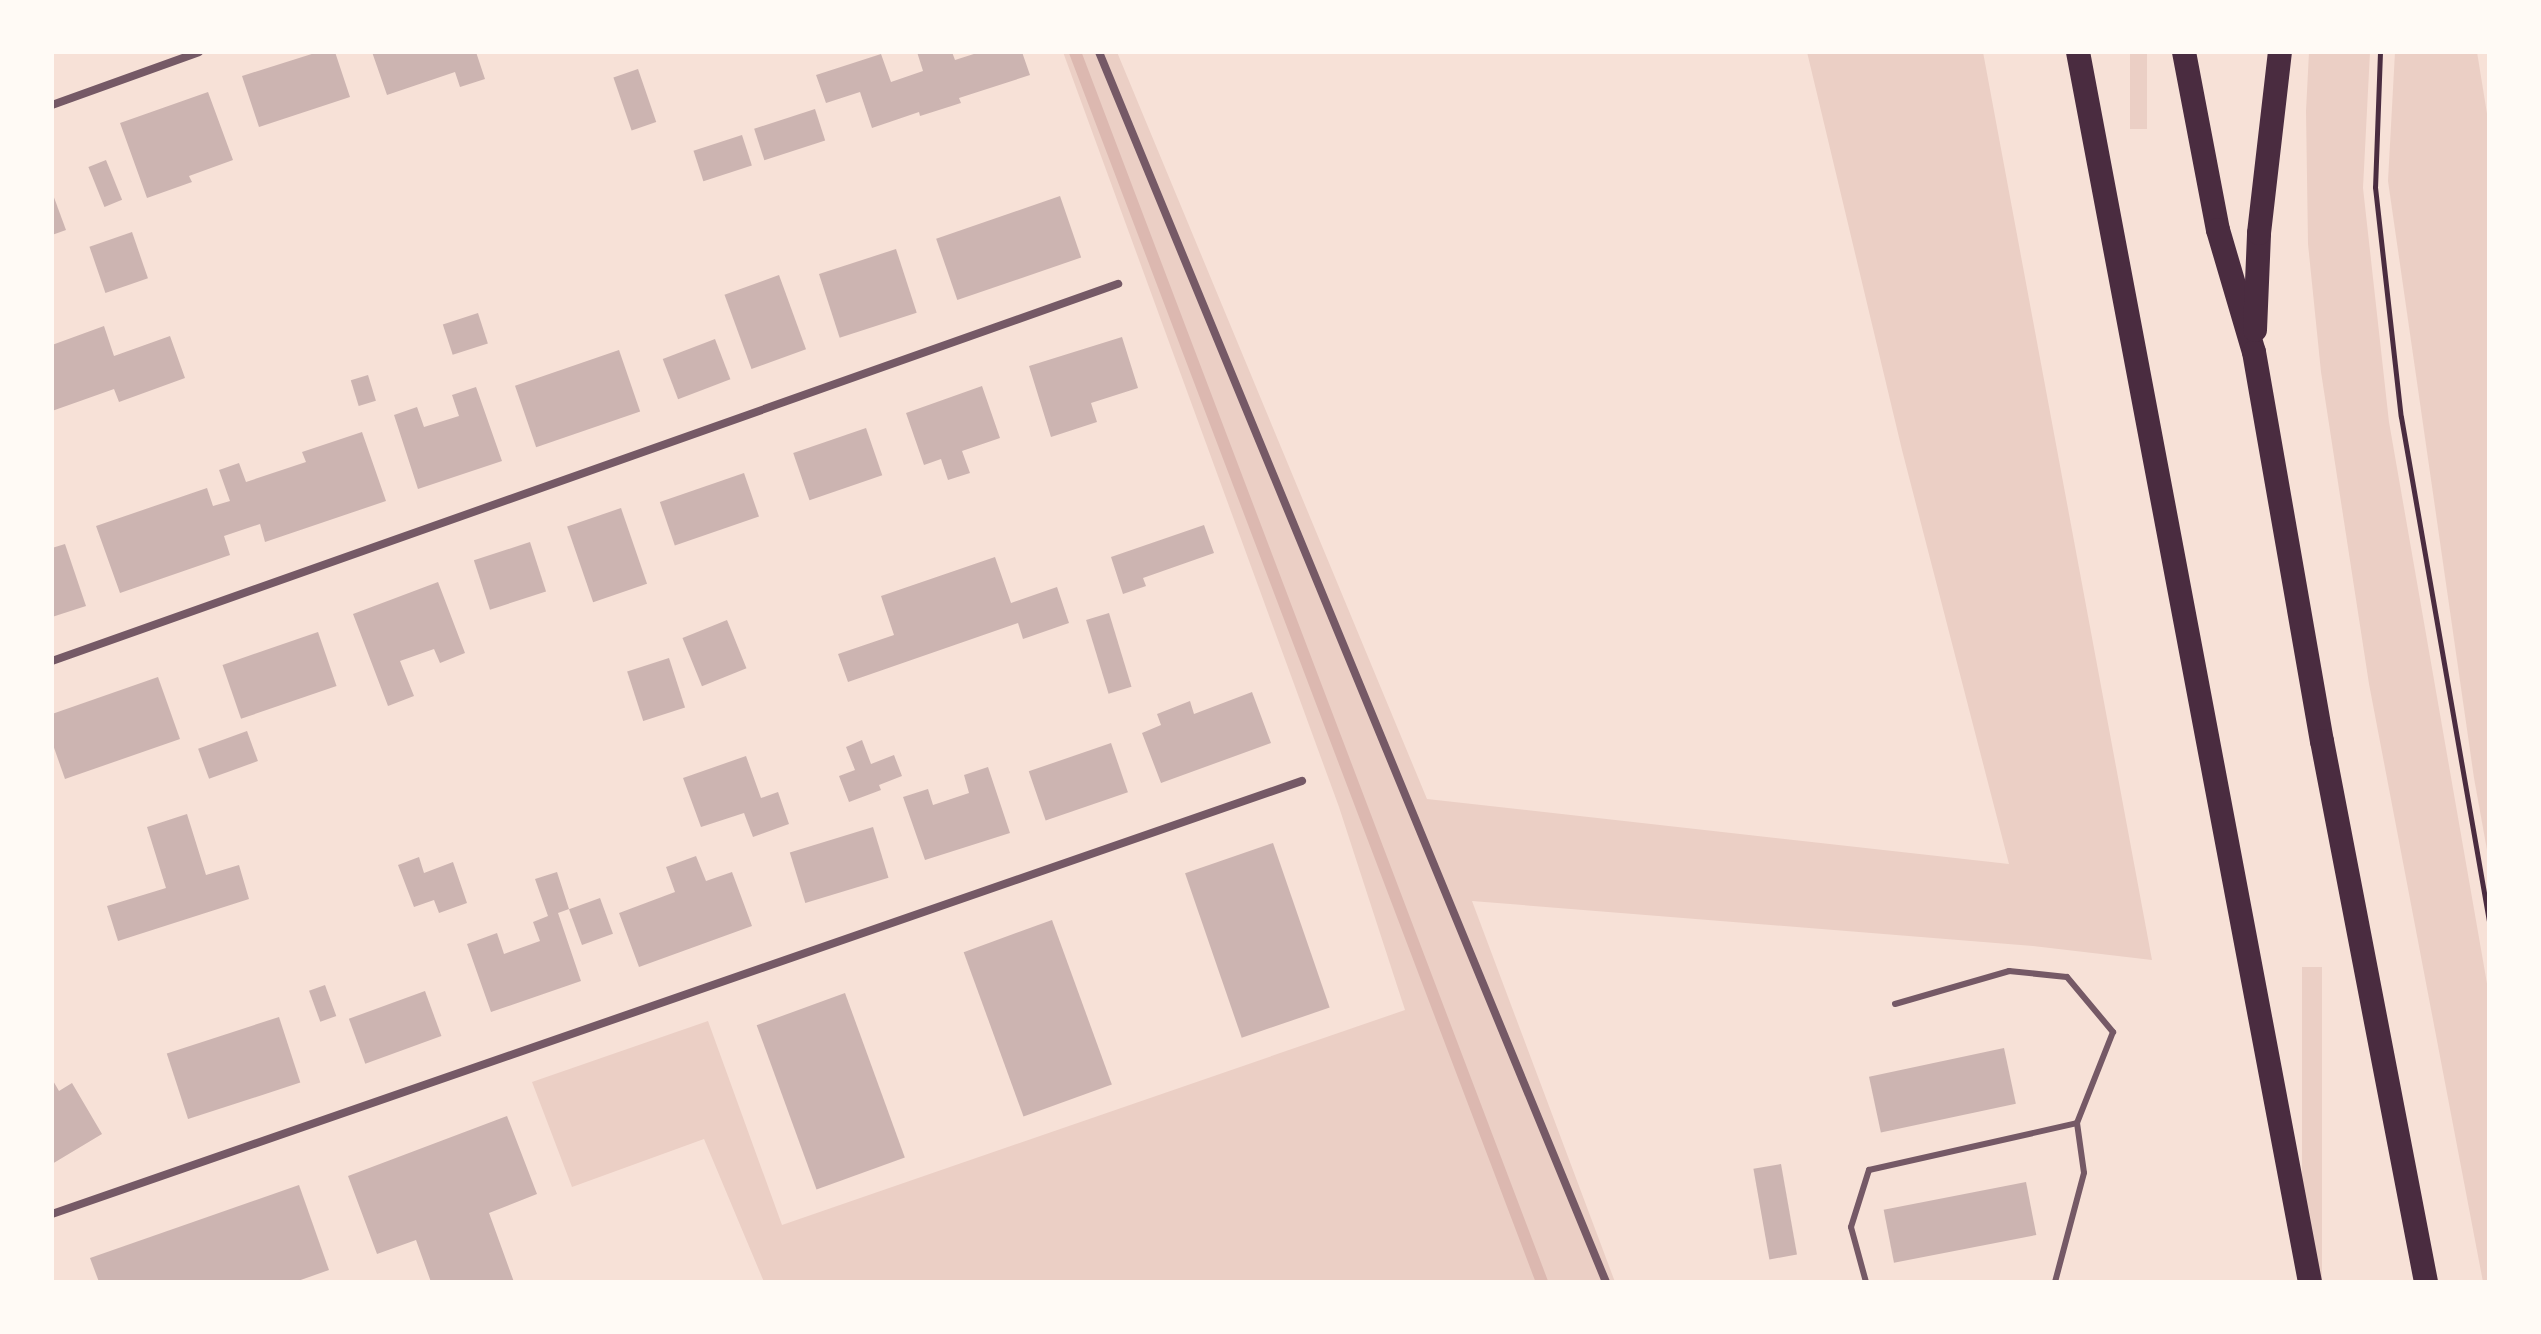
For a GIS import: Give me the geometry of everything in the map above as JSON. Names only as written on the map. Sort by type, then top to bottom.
[{"type":"highway","points":[[2078,52],[2310,1282]]},
{"type":"highway","points":[[2184,52],[2218,230],[2254,352],[2325,756],[2426,1282]]},
{"type":"highway","points":[[2254,352],[2259,233],[2280,52]]},
{"type":"street","points":[[52,105],[199,52]]},
{"type":"street","points":[[1099,52],[1606,1282]]},
{"type":"street","points":[[52,661],[1118,284]]},
{"type":"street","points":[[52,1214],[1302,781]]},
{"type":"lane","points":[[1895,1004],[2009,971],[2067,977],[2113,1032],[2077,1123],[2084,1173],[2055,1282]]},
{"type":"lane","points":[[1866,1282],[1851,1227],[1869,1170],[2077,1123]]},
{"type":"path","points":[[2380,52],[2375,187],[2401,417],[2489,921]]},
{"type":"path","points":[[2483,885],[2489,879]]},
{"type":"shaded area","points":[[1063,52],[1117,52],[1427,799],[2009,864],[1902,450],[1807,52],[1983,52],[2152,960],[2033,946],[1472,901],[1615,1282],[764,1282],[704,1139],[572,1187],[532,1082],[708,1021],[782,1225],[1405,1010],[1339,807]]},
{"type":"shaded area","points":[[2130,52],[2147,52],[2147,129],[2130,129]]},
{"type":"shaded area","points":[[2309,52],[2370,52],[2363,188],[2389,422],[2489,995],[2489,1282],[2483,1282],[2369,684],[2321,372],[2308,244],[2306,111]]},
{"type":"shaded area","points":[[2395,52],[2477,52],[2489,126],[2489,861],[2474,778],[2388,181]]},
{"type":"shaded area","points":[[2302,967],[2322,967],[2322,1282],[2302,1282]]},
{"type":"building","points":[[318,52],[335,52],[350,97],[259,127],[242,76]]},
{"type":"building","points":[[372,52],[476,52],[485,79],[460,87],[455,72],[387,95]]},
{"type":"building","points":[[917,52],[952,52],[955,60],[980,52],[1022,52],[1030,75],[959,98],[961,103],[920,116],[919,112],[872,128],[860,92],[826,103],[816,75],[881,54],[891,82],[923,71]]},
{"type":"building","points":[[638,69],[656,122],[632,130],[613,77]]},
{"type":"building","points":[[208,92],[233,160],[189,176],[192,182],[147,198],[120,123]]},
{"type":"building","points":[[815,109],[825,140],[764,160],[754,129]]},
{"type":"building","points":[[742,135],[752,165],[703,181],[693,151]]},
{"type":"building","points":[[106,160],[122,200],[104,207],[88,167]]},
{"type":"building","points":[[52,192],[66,230],[52,235]]},
{"type":"building","points":[[1060,196],[1081,257],[957,300],[936,239]]},
{"type":"building","points":[[132,232],[148,278],[105,293],[89,247]]},
{"type":"building","points":[[896,249],[917,313],[840,338],[819,274]]},
{"type":"building","points":[[779,275],[806,349],[752,369],[724,295]]},
{"type":"building","points":[[478,313],[488,343],[453,355],[443,324]]},
{"type":"building","points":[[104,326],[114,356],[170,336],[185,378],[119,402],[114,389],[52,411],[52,345]]},
{"type":"building","points":[[1122,337],[1138,388],[1091,403],[1097,422],[1051,437],[1029,366]]},
{"type":"building","points":[[715,339],[730,379],[678,399],[663,359]]},
{"type":"building","points":[[619,350],[640,411],[536,447],[515,386]]},
{"type":"building","points":[[368,375],[376,401],[359,406],[351,380]]},
{"type":"building","points":[[982,386],[1000,438],[962,451],[970,473],[948,480],[941,459],[924,465],[906,413]]},
{"type":"building","points":[[476,387],[502,461],[418,489],[394,415],[417,407],[424,427],[459,416],[452,395]]},
{"type":"building","points":[[866,428],[882,475],[809,500],[793,453]]},
{"type":"building","points":[[362,432],[386,501],[265,542],[260,524],[224,536],[230,555],[120,593],[96,526],[207,488],[213,506],[230,501],[219,470],[239,463],[246,482],[306,462],[302,452]]},
{"type":"building","points":[[744,473],[759,516],[675,545],[660,502]]},
{"type":"building","points":[[621,508],[647,584],[593,602],[567,527]]},
{"type":"building","points":[[1204,525],[1214,553],[1143,578],[1146,586],[1123,594],[1111,557]]},
{"type":"building","points":[[530,542],[546,591],[490,610],[474,560]]},
{"type":"building","points":[[65,544],[86,606],[52,617],[52,548]]},
{"type":"building","points":[[995,557],[1011,603],[1057,587],[1069,623],[1023,639],[1018,623],[848,682],[838,654],[894,635],[881,596]]},
{"type":"building","points":[[438,582],[465,653],[440,663],[434,649],[400,661],[414,696],[388,706],[353,614]]},
{"type":"building","points":[[1109,613],[1132,687],[1109,694],[1086,620]]},
{"type":"building","points":[[727,620],[746,668],[702,686],[682,638]]},
{"type":"building","points":[[318,632],[337,686],[241,719],[223,665]]},
{"type":"building","points":[[669,658],[685,707],[643,721],[627,672]]},
{"type":"building","points":[[158,677],[180,739],[65,779],[52,742],[52,714]]},
{"type":"building","points":[[1252,692],[1271,743],[1161,783],[1142,733],[1161,725],[1157,714],[1190,701],[1194,714]]},
{"type":"building","points":[[247,731],[258,761],[209,779],[198,749]]},
{"type":"building","points":[[862,740],[871,764],[894,755],[902,776],[879,785],[881,790],[849,802],[839,776],[855,770],[846,747]]},
{"type":"building","points":[[1111,743],[1128,792],[1046,820],[1029,771]]},
{"type":"building","points":[[746,756],[761,798],[778,792],[789,824],[753,837],[744,813],[701,827],[683,778]]},
{"type":"building","points":[[988,767],[1010,833],[925,860],[903,797],[928,789],[933,805],[969,793],[964,775]]},
{"type":"building","points":[[187,814],[206,875],[239,865],[249,899],[118,941],[107,906],[166,888],[147,827]]},
{"type":"building","points":[[873,827],[888,878],[805,903],[790,852]]},
{"type":"building","points":[[1273,843],[1330,1008],[1242,1038],[1185,873]]},
{"type":"building","points":[[696,856],[706,881],[732,872],[752,926],[639,967],[619,913],[675,892],[666,867]]},
{"type":"building","points":[[419,857],[424,873],[453,862],[467,903],[439,913],[434,900],[414,907],[398,865]]},
{"type":"building","points":[[557,872],[569,909],[558,913],[581,981],[491,1012],[467,944],[497,933],[504,954],[540,941],[533,922],[548,916],[535,879]]},
{"type":"building","points":[[600,898],[613,934],[582,945],[569,909]]},
{"type":"building","points":[[1052,920],[1112,1084],[1024,1117],[964,952]]},
{"type":"building","points":[[325,985],[336,1016],[320,1022],[309,991]]},
{"type":"building","points":[[425,991],[441,1036],[365,1064],[349,1019]]},
{"type":"building","points":[[845,993],[905,1157],[817,1190],[757,1025]]},
{"type":"building","points":[[279,1017],[300,1083],[188,1119],[167,1053]]},
{"type":"building","points":[[2004,1048],[2016,1104],[1881,1132],[1869,1077]]},
{"type":"building","points":[[52,1079],[59,1091],[72,1083],[102,1134],[52,1164]]},
{"type":"building","points":[[507,1116],[537,1194],[489,1213],[514,1282],[431,1282],[416,1240],[377,1254],[348,1176]]},
{"type":"building","points":[[1781,1164],[1797,1255],[1769,1259],[1753,1169]]},
{"type":"building","points":[[2026,1182],[2036,1235],[1894,1263],[1884,1210]]},
{"type":"building","points":[[299,1185],[329,1270],[295,1282],[99,1282],[90,1258]]},
{"type":"waterway","points":[[1075,52],[1542,1282]]}]
